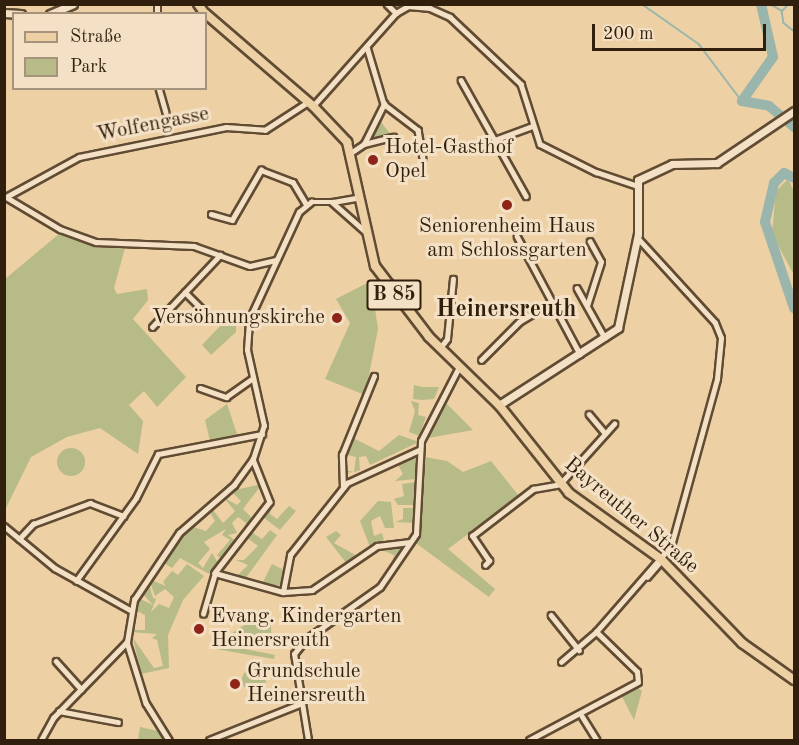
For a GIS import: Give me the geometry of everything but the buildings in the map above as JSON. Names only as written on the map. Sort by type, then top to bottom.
[{"type":"main road","name":"B 85","points":[[207,16],[311,104],[352,152]]},
{"type":"main road","name":"Bayreuther Straße","points":[[352,152],[362,196],[367,233],[381,277],[440,348],[499,405],[560,484],[661,559],[734,635],[795,680]]},
{"type":"street","points":[[55,12],[73,4]]},
{"type":"street","points":[[387,4],[396,13],[418,6],[450,17],[521,84],[529,97],[532,126],[547,149],[635,184]]},
{"type":"street","name":"Wolfengasse","points":[[5,196],[80,157],[226,128],[265,130],[311,104],[367,47],[396,13]]},
{"type":"street","points":[[367,47],[384,104],[418,130],[423,158]]},
{"type":"street","points":[[461,80],[498,139],[526,196]]},
{"type":"street","points":[[160,90],[166,112]]},
{"type":"street","points":[[364,144],[384,104]]},
{"type":"street","points":[[635,184],[672,164],[717,163],[777,125],[786,113],[795,111]]},
{"type":"street","points":[[498,139],[532,126]]},
{"type":"street","points":[[352,152],[364,144],[393,137]]},
{"type":"street","points":[[211,214],[232,220],[261,170],[293,182],[306,204]]},
{"type":"street","points":[[499,405],[606,339],[623,314],[637,238],[635,184]]},
{"type":"street","points":[[5,196],[60,229],[96,242],[187,245],[249,266],[275,260]]},
{"type":"street","points":[[306,204],[362,196]]},
{"type":"street","points":[[332,202],[367,233]]},
{"type":"street","points":[[169,741],[149,711],[128,642],[130,610],[180,532],[234,485],[253,459],[262,434],[252,379],[249,320],[275,260],[306,204]]},
{"type":"street","points":[[517,236],[580,354]]},
{"type":"street","points":[[561,662],[579,650],[661,559],[690,494],[722,338],[698,302],[637,238]]},
{"type":"street","points":[[587,306],[601,262],[590,243]]},
{"type":"street","points":[[152,327],[220,255]]},
{"type":"street","points":[[440,348],[447,339],[453,279]]},
{"type":"street","points":[[577,288],[606,339]]},
{"type":"street","points":[[185,292],[201,308]]},
{"type":"street","points":[[481,360],[519,322],[552,302]]},
{"type":"street","points":[[308,741],[293,663],[300,645],[375,592],[410,542],[419,524],[419,450],[433,409],[459,368]]},
{"type":"street","points":[[343,488],[342,454],[374,376]]},
{"type":"street","points":[[200,388],[226,397],[252,379]]},
{"type":"street","points":[[590,414],[605,433]]},
{"type":"street","points":[[485,565],[489,561],[472,536],[533,489],[560,484],[614,424]]},
{"type":"street","points":[[76,581],[124,516],[159,454],[262,434]]},
{"type":"street","points":[[282,592],[292,553],[343,488],[363,471],[419,450]]},
{"type":"street","points":[[203,614],[215,573],[270,502],[253,459]]},
{"type":"street","points":[[19,538],[33,524],[90,503],[124,516]]},
{"type":"street","points":[[4,526],[76,581],[130,610]]},
{"type":"street","points":[[215,573],[220,579],[282,592],[312,590],[377,546],[410,542]]},
{"type":"street","points":[[551,615],[579,650]]},
{"type":"street","points":[[528,741],[582,716],[640,678],[596,632]]},
{"type":"street","points":[[41,741],[59,711],[128,642]]},
{"type":"street","points":[[56,661],[81,689]]},
{"type":"street","points":[[209,741],[302,703]]},
{"type":"street","points":[[59,711],[118,722]]},
{"type":"street","points":[[582,716],[597,741]]},
{"type":"green space","points":[[379,119],[390,134],[370,141],[369,139]]},
{"type":"green space","points":[[788,179],[794,191],[794,275],[772,234],[776,191]]},
{"type":"green space","points":[[59,234],[125,248],[114,288],[117,294],[147,289],[148,300],[133,319],[186,377],[157,407],[144,391],[129,405],[143,421],[138,454],[100,428],[67,437],[31,457],[6,508],[5,279]]},
{"type":"green space","points":[[371,281],[378,329],[365,395],[325,379],[350,323],[336,299]]},
{"type":"green space","points":[[522,304],[527,306],[529,311],[527,316],[522,318],[517,316],[515,311],[517,306]]},
{"type":"green space","points":[[221,325],[236,325],[236,332],[211,355],[202,345]]},
{"type":"green space","points":[[414,385],[439,387],[434,399],[422,400],[413,399]]},
{"type":"green space","points":[[441,398],[473,430],[423,439]]},
{"type":"green space","points":[[411,401],[419,403],[418,415],[426,417],[419,436],[409,432],[415,411]]},
{"type":"green space","points":[[227,404],[239,440],[211,445],[205,420]]},
{"type":"green space","points":[[399,435],[419,442],[370,465],[366,456],[359,457],[360,470],[354,472],[356,457],[348,455],[346,470],[353,472],[344,473],[347,450],[353,438],[379,451]]},
{"type":"green space","points":[[71,448],[81,452],[85,462],[81,472],[71,476],[61,472],[57,462],[61,452]]},
{"type":"green space","points":[[417,454],[416,479],[395,481],[403,474],[397,463],[391,464]]},
{"type":"green space","points":[[419,456],[447,461],[463,472],[491,461],[519,496],[448,549],[495,589],[489,597],[413,541],[420,520]]},
{"type":"green space","points":[[416,482],[416,505],[398,505],[394,499],[404,496],[402,484]]},
{"type":"green space","points":[[262,484],[243,509],[254,520],[244,531],[246,523],[238,517],[232,523],[237,533],[228,535],[236,541],[221,559],[217,555],[230,540],[222,535],[226,529],[204,542],[210,549],[198,563],[203,568],[212,553],[218,563],[209,574],[180,558],[172,568],[161,561],[187,525],[206,531],[215,521],[207,508],[220,503],[213,510],[223,523],[235,511],[223,497],[237,505],[241,501],[231,491]]},
{"type":"green space","points":[[378,501],[391,502],[394,528],[385,528],[380,516],[371,521],[374,536],[382,533],[384,540],[370,547],[360,521]]},
{"type":"green space","points":[[273,504],[270,514],[277,519],[289,506],[296,511],[280,530],[263,517]]},
{"type":"green space","points":[[403,508],[416,508],[416,523],[395,522],[403,519]]},
{"type":"green space","points":[[255,526],[253,533],[262,539],[270,530],[277,535],[245,579],[234,579],[248,565],[236,560],[244,560],[258,546],[246,537]]},
{"type":"green space","points":[[336,531],[341,535],[334,543],[357,556],[347,564],[326,537]]},
{"type":"green space","points":[[392,543],[402,549],[391,565],[394,555],[379,549]]},
{"type":"green space","points":[[187,564],[204,576],[183,600],[168,635],[169,668],[141,674],[133,638],[154,668],[163,666],[157,640],[152,638],[157,634],[130,632],[132,622],[133,630],[145,630],[145,615],[133,609],[138,598],[153,605],[141,592],[148,581],[153,598],[156,599],[151,612],[159,604],[169,608],[174,597],[165,589],[155,596],[149,579],[166,586],[163,582],[172,571],[178,575]]},
{"type":"green space","points":[[272,564],[284,570],[281,585],[261,586]]},
{"type":"green space","points":[[270,609],[272,647],[245,649],[275,655],[274,659],[216,649],[217,644],[232,647],[232,633]]},
{"type":"green space","points":[[254,668],[259,669],[265,675],[265,685],[259,691],[254,692],[249,691],[243,685],[242,680],[243,675],[249,669]]},
{"type":"green space","points":[[637,687],[642,691],[634,720],[621,695]]},
{"type":"green space","points":[[140,727],[158,731],[165,740],[138,740]]},
{"type":"waterway","points":[[445,4],[459,4]]},
{"type":"waterway","points":[[642,4],[699,44],[742,101]]},
{"type":"waterway","points":[[761,4],[773,57],[742,101],[769,106],[794,127]]},
{"type":"waterway","points":[[770,4],[782,11],[789,4]]},
{"type":"waterway","points":[[782,11],[784,23],[794,31]]},
{"type":"waterway","points":[[794,178],[784,173],[774,183],[765,222],[794,308]]},
{"type":"place","name":"Hotel-Gasthof Opel","points":[[373,160]]},
{"type":"place","name":"Seniorenheim Haus am Schlossgarten","points":[[507,205]]},
{"type":"place","name":"Versöhnungskirche","points":[[337,318]]},
{"type":"place","name":"Evang. Kindergarten Heinersreuth","points":[[199,629]]},
{"type":"place","name":"Grundschule Heinersreuth","points":[[235,684]]},
{"type":"district","name":"Heinersreuth","points":[[506,311]]}]
